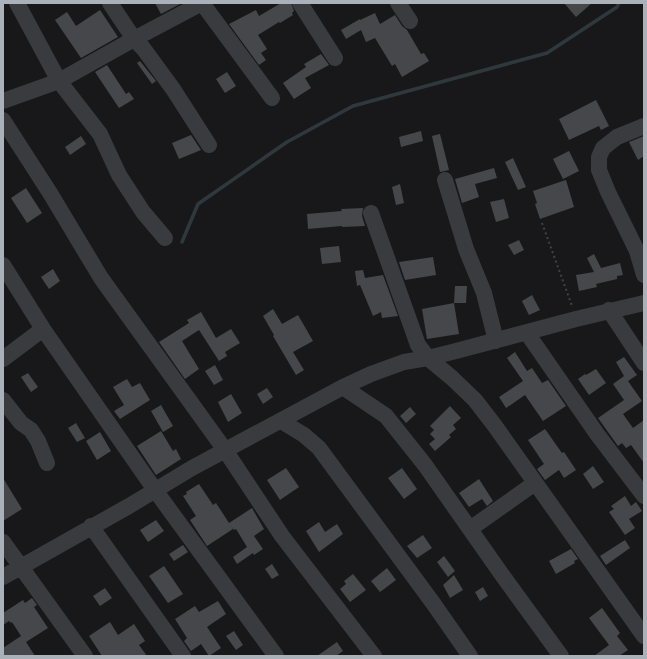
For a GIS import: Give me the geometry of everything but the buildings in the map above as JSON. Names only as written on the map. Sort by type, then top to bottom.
[{"type":"street","points":[[17,3],[59,81],[100,134],[119,175],[143,212],[165,238]]},
{"type":"street","points":[[110,3],[209,144]]},
{"type":"street","points":[[3,101],[59,81],[202,3],[272,98]]},
{"type":"street","points":[[300,3],[335,58]]},
{"type":"street","points":[[398,3],[410,20]]},
{"type":"street","points":[[3,120],[50,193],[101,278],[225,450],[282,536],[374,656]]},
{"type":"street","points":[[644,126],[617,137],[603,148],[599,157],[600,170],[608,192],[637,251],[644,275]]},
{"type":"street","points":[[445,180],[466,249],[484,293],[496,340]]},
{"type":"street","points":[[371,213],[418,345],[428,358],[475,400],[644,636]]},
{"type":"street","points":[[3,265],[43,329],[155,490],[276,656]]},
{"type":"street","points":[[3,577],[192,468],[371,374],[404,362],[428,358],[527,333],[609,310],[644,303]]},
{"type":"street","points":[[609,310],[644,363]]},
{"type":"street","points":[[3,359],[43,329]]},
{"type":"street","points":[[527,333],[597,434],[644,496]]},
{"type":"street","points":[[344,387],[386,416],[425,465],[562,656]]},
{"type":"street","points":[[3,400],[21,423],[31,430],[38,441],[47,463]]},
{"type":"street","points":[[281,421],[304,435],[319,448],[470,656]]},
{"type":"street","points":[[470,529],[534,483]]},
{"type":"street","points":[[91,526],[183,656]]},
{"type":"street","points":[[3,542],[85,656]]},
{"type":"path","points":[[542,223],[576,319]]},
{"type":"waterway","points":[[182,242],[198,204],[287,142],[353,106],[547,53],[617,7],[619,3]]}]
